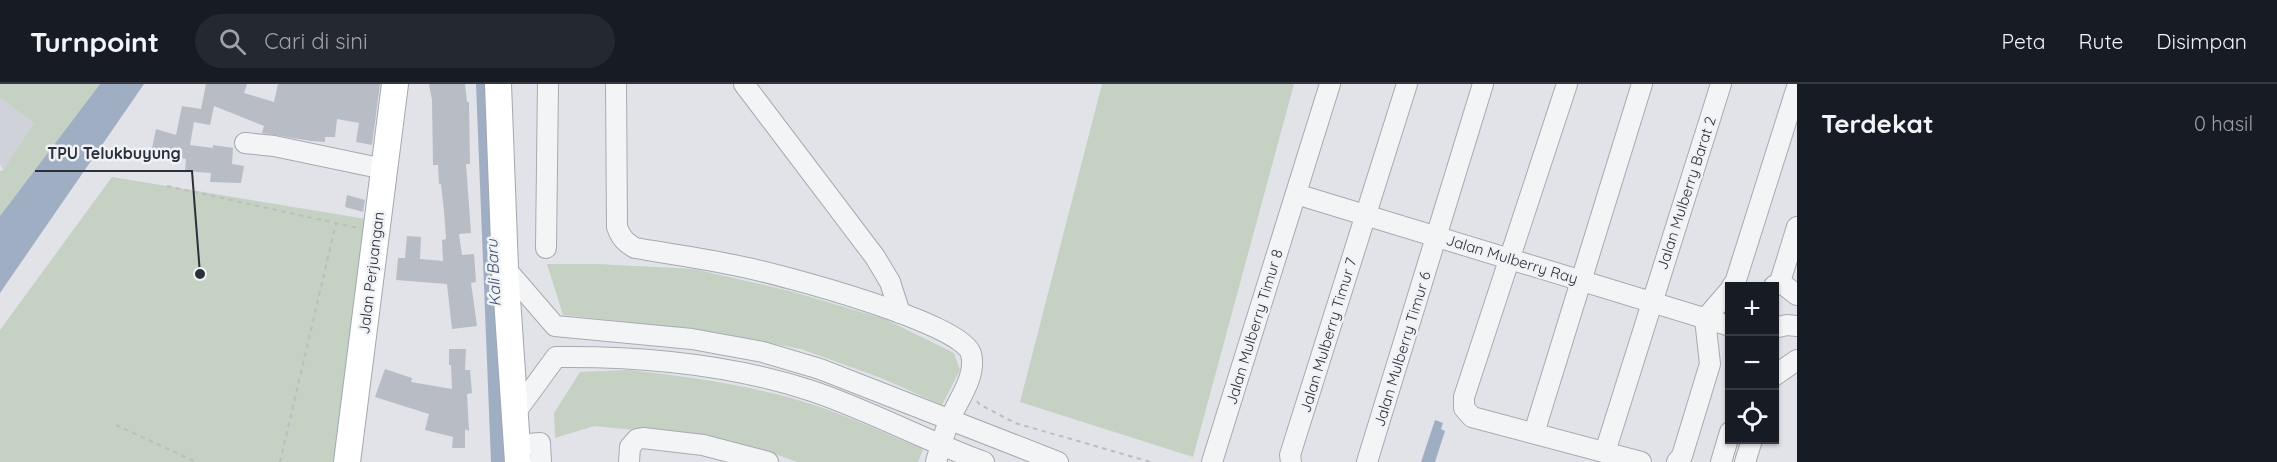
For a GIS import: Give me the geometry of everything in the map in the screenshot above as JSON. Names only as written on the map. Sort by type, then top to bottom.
[{"type":"main road","name":"Jalan Perjuangan","points":[[347,462],[395,84]]},
{"type":"main road","points":[[498,84],[504,268],[518,453]]},
{"type":"street","points":[[546,248],[548,84]]},
{"type":"street","points":[[616,84],[617,227],[620,237],[635,248],[744,267],[815,285],[900,313],[958,338],[971,354],[969,380],[950,420],[938,454]]},
{"type":"street","points":[[744,84],[875,257],[890,282],[900,313]]},
{"type":"street","name":"Jalan Mulberry Timur 8","points":[[1212,461],[1330,84]]},
{"type":"street","name":"Jalan Mulberry Timur 7","points":[[1290,458],[1407,84]]},
{"type":"street","name":"Jalan Mulberry Timur 6","points":[[1367,462],[1483,84]]},
{"type":"street","points":[[1567,84],[1464,397],[1464,408],[1472,417],[1641,462]]},
{"type":"street","points":[[1534,433],[1642,84]]},
{"type":"street","name":"Jalan Mulberry Barat 2","points":[[1605,452],[1721,84]]},
{"type":"street","points":[[1735,282],[1797,87]]},
{"type":"street","points":[[245,143],[274,146],[384,169]]},
{"type":"street","name":"Jalan Mulberry Ray","points":[[1296,194],[1725,325]]},
{"type":"street","points":[[1778,282],[1797,227]]},
{"type":"street","points":[[504,268],[555,326],[555,357],[515,414]]},
{"type":"street","points":[[1779,285],[1797,294]]},
{"type":"street","points":[[1679,459],[1710,364],[1705,319],[1725,295]]},
{"type":"street","points":[[555,326],[692,339],[763,352],[820,369],[1058,462]]},
{"type":"street","points":[[555,357],[619,357],[686,364],[753,376],[812,391],[938,454],[984,462]]},
{"type":"street","points":[[1779,373],[1797,360]]},
{"type":"street","points":[[629,455],[637,439],[643,438],[703,453],[768,462]]},
{"type":"street","points":[[518,453],[540,443],[541,462]]},
{"type":"street","points":[[1721,462],[1726,444]]},
{"type":"street","points":[[1745,462],[1751,444]]},
{"type":"path","points":[[167,186],[360,228]]},
{"type":"path","points":[[280,462],[336,224]]},
{"type":"path","points":[[969,380],[972,394],[979,404],[1015,423],[1151,462]]},
{"type":"path","points":[[116,425],[196,462]]},
{"type":"shaded area","points":[[0,98],[34,123],[3,170],[0,164]]},
{"type":"green space","points":[[0,84],[100,84],[0,216],[0,171],[3,170],[34,123],[0,98]]},
{"type":"green space","points":[[1102,84],[1294,84],[1193,457],[1020,402]]},
{"type":"green space","points":[[112,177],[366,219],[336,462],[0,462],[0,330]]},
{"type":"green space","points":[[547,264],[694,269],[790,291],[885,319],[954,353],[960,370],[942,405],[881,378],[801,349],[702,330],[563,315]]},
{"type":"green space","points":[[629,370],[710,381],[791,398],[841,415],[923,449],[918,462],[797,462],[770,452],[677,434],[594,426],[555,438],[554,413],[580,372]]},
{"type":"water","points":[[100,84],[144,84],[0,293],[0,216]]},
{"type":"water","name":"Kali Baru","points":[[476,84],[490,84],[507,462],[491,462]]},
{"type":"water","points":[[1435,420],[1443,423],[1441,429],[1445,431],[1435,462],[1421,462]]},
{"type":"building","points":[[206,84],[247,84],[244,93],[274,102],[278,84],[380,84],[372,145],[356,142],[359,123],[337,119],[335,137],[325,137],[325,142],[311,141],[262,133],[264,126],[214,106],[210,125],[194,122],[190,145],[233,148],[232,164],[244,166],[241,183],[210,182],[211,173],[185,171],[186,159],[151,153],[156,129],[176,135],[182,106],[201,109]]},
{"type":"building","points":[[429,84],[465,84],[467,102],[469,102],[470,164],[466,164],[471,233],[459,234],[462,255],[474,254],[476,282],[471,283],[477,326],[452,329],[447,284],[396,280],[398,258],[405,258],[407,236],[421,237],[420,259],[443,261],[442,240],[446,239],[444,211],[438,165],[433,165],[432,100]]},
{"type":"building","points":[[347,195],[365,200],[363,212],[345,207]]},
{"type":"building","points":[[449,349],[466,349],[465,370],[470,370],[472,393],[467,394],[469,431],[465,429],[465,448],[452,448],[453,437],[425,430],[429,414],[375,397],[385,369],[412,378],[411,382],[452,389]]},
{"type":"place","name":"TPU Telukbuyung","points":[[200,274]]}]
